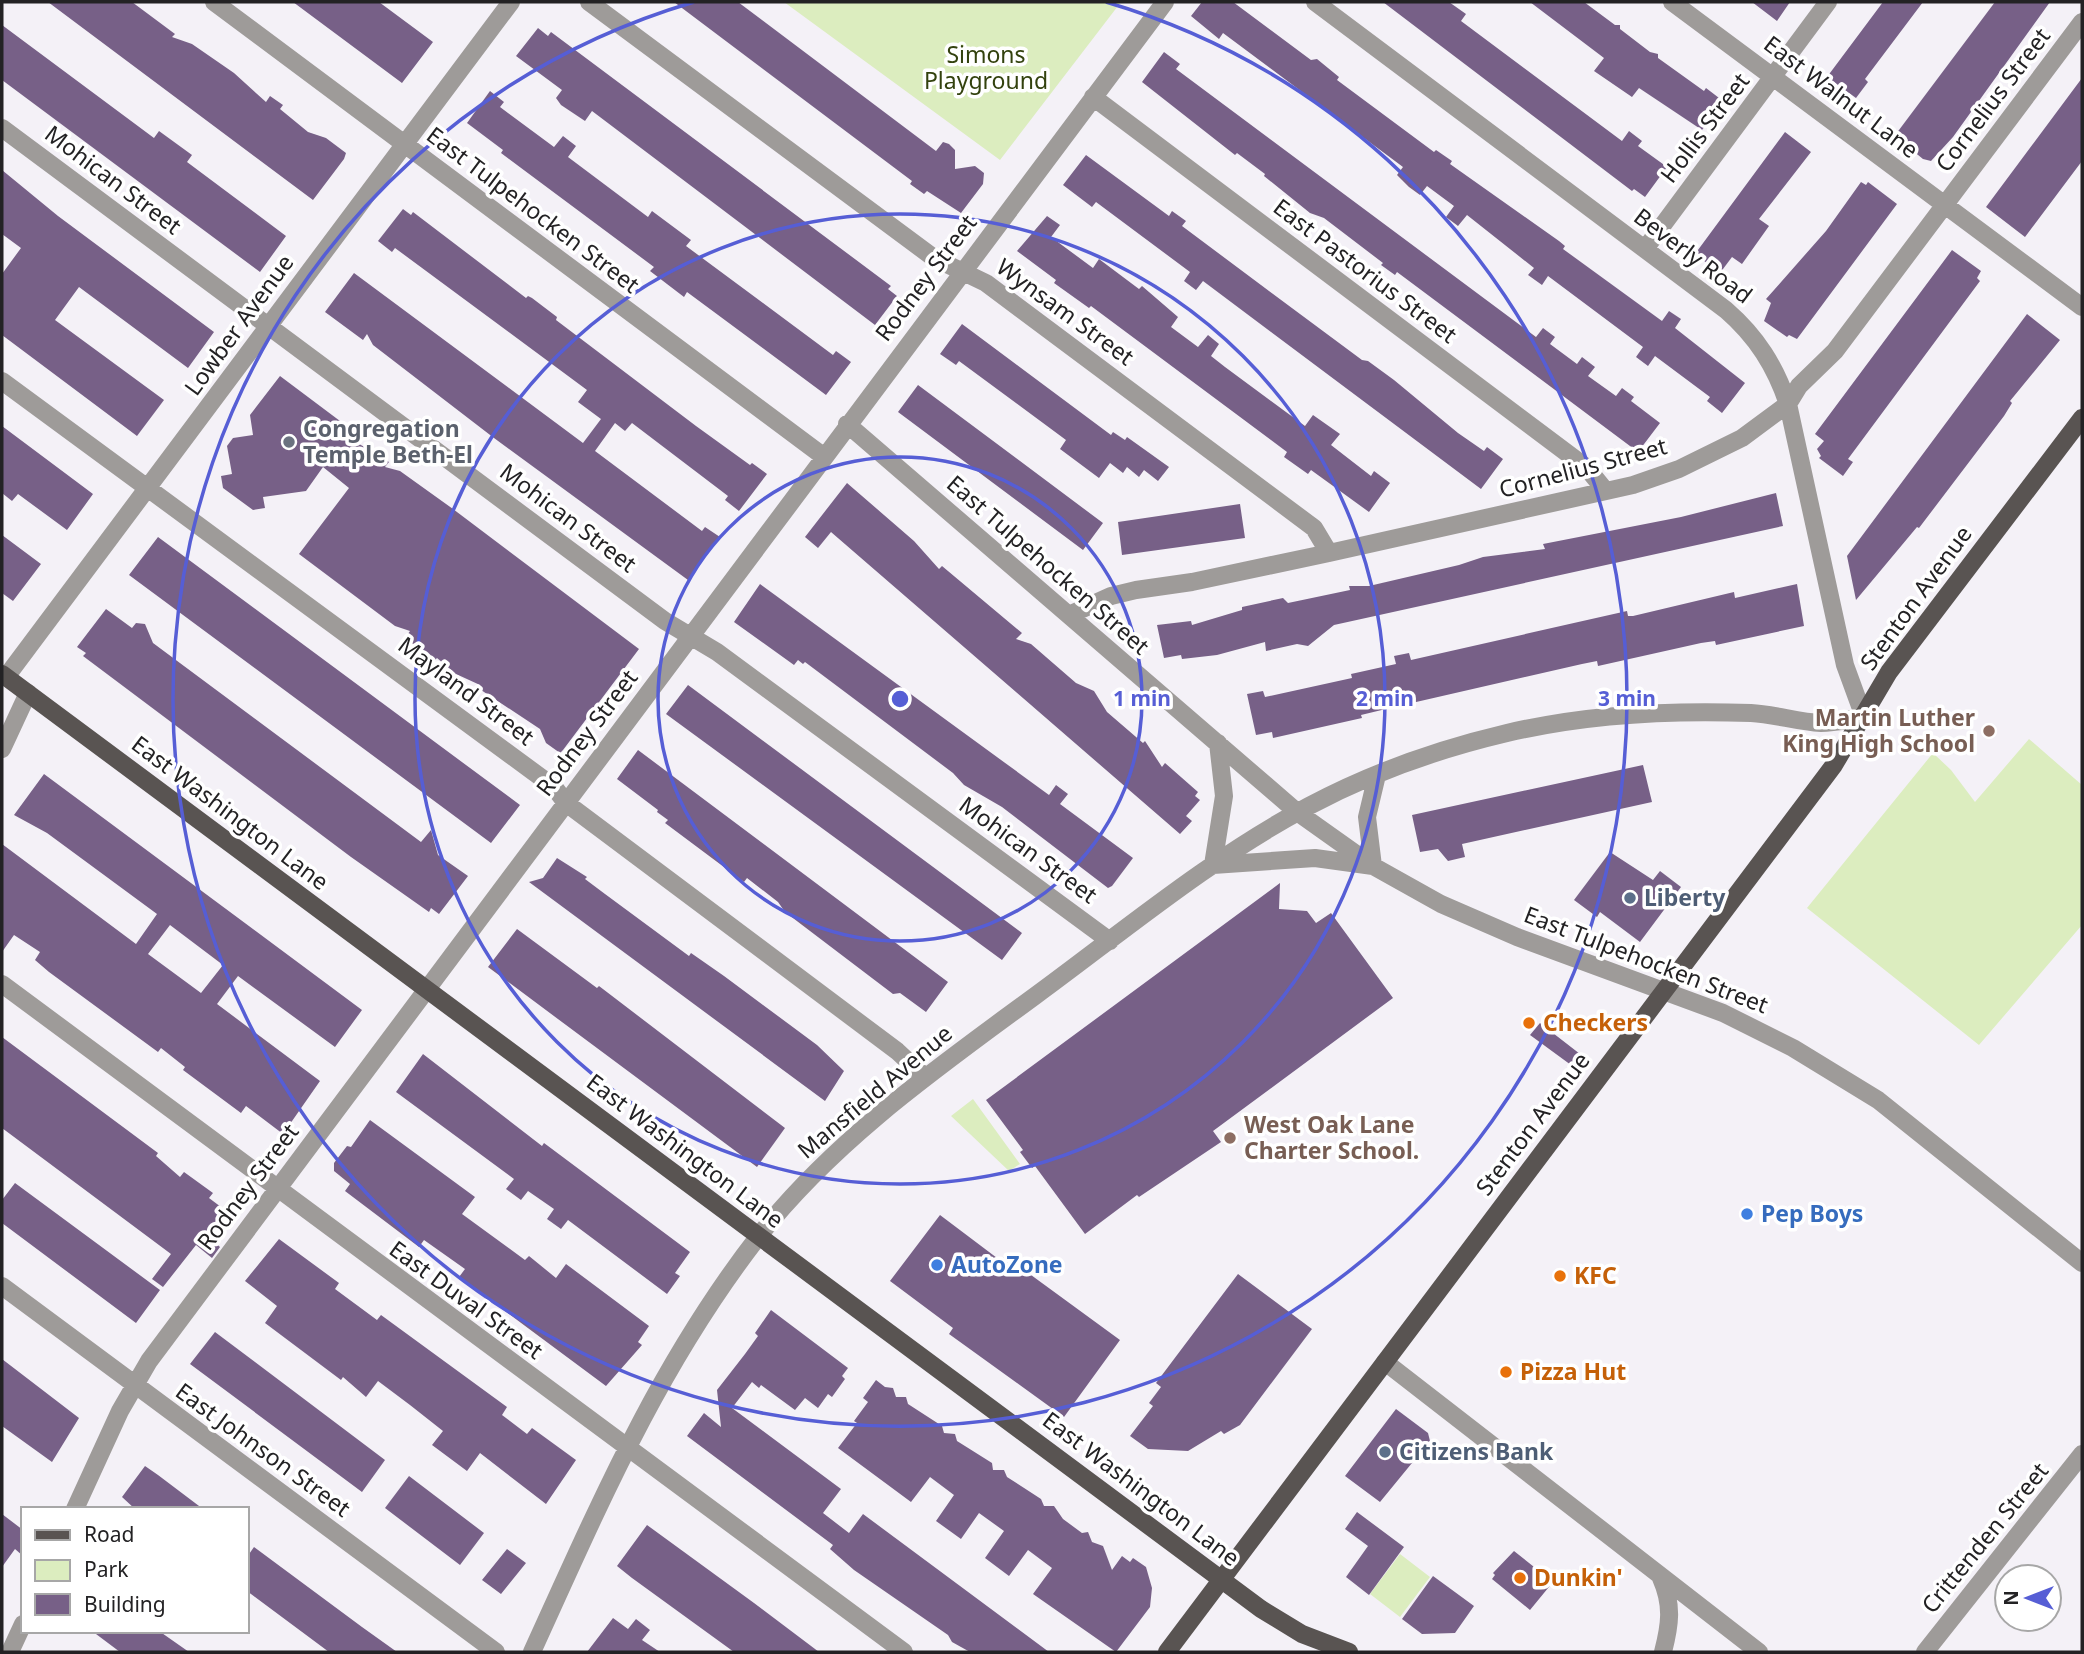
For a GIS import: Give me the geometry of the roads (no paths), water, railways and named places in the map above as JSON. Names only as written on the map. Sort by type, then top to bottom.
[{"type":"main road","name":"Stenton Avenue","points":[[1167,1652],[1834,765],[1889,673],[2082,418]]},
{"type":"main road","name":"East Washington Lane","points":[[4,676],[1221,1580],[1302,1634],[1349,1652]]},
{"type":"street","name":"East Tulpehocken Street","points":[[214,2],[823,456]]},
{"type":"street","name":"Lowber Avenue","points":[[4,676],[510,2]]},
{"type":"street","name":"Wynsam Street","points":[[589,2],[934,258],[986,283],[1314,528],[1329,553]]},
{"type":"street","name":"Rodney Street","points":[[76,1507],[134,1385],[276,1189],[1165,2]]},
{"type":"street","name":"Beverly Road","points":[[1315,2],[1746,327],[1778,375],[1788,404],[1845,666],[1864,718]]},
{"type":"street","name":"East Walnut Lane","points":[[1672,2],[2082,307]]},
{"type":"street","name":"Hollis Street","points":[[1645,249],[1828,2]]},
{"type":"street","name":"Cornelius Street","points":[[1069,615],[1100,600],[1136,590],[1192,582],[1573,499],[1604,489],[1633,485],[1679,469],[1742,438],[1788,404],[1800,386],[1836,351],[2082,22]]},
{"type":"street","name":"East Pastorius Street","points":[[1093,97],[1587,468],[1604,489]]},
{"type":"street","name":"Mohican Street","points":[[2,128],[690,636],[717,652],[1110,941]]},
{"type":"street","name":"Mayland Street","points":[[2,381],[533,771],[554,787],[566,803],[897,1051],[925,1077]]},
{"type":"street","name":"East Tulpehocken Street","points":[[847,424],[1297,812],[1373,866],[1432,899],[1517,937],[1664,990],[1769,1034],[1878,1100],[2082,1264]]},
{"type":"street","points":[[2,748],[28,693]]},
{"type":"street","name":"Mansfield Avenue","points":[[532,1652],[625,1448],[684,1343],[759,1236],[827,1162],[925,1077],[1213,865],[1297,812],[1377,775],[1487,738],[1580,720],[1665,712],[1758,714],[1821,723],[1864,718]]},
{"type":"street","points":[[1218,743],[1224,796],[1213,865],[1315,858],[1373,866],[1367,817],[1377,775]]},
{"type":"street","name":"East Duval Street","points":[[2,984],[625,1448],[904,1652]]},
{"type":"street","name":"East Johnson Street","points":[[2,1286],[496,1652]]},
{"type":"street","points":[[1385,1362],[1759,1652]]},
{"type":"street","name":"Crittenden Street","points":[[1925,1652],[2082,1454]]},
{"type":"street","points":[[1661,1578],[1669,1596],[1671,1611],[1663,1652]]},
{"type":"street","points":[[12,1647],[21,1628]]},
{"type":"place","name":"Congregation Temple Beth-El","points":[[289,442]]},
{"type":"place","name":"Martin Luther King High School","points":[[1989,731]]},
{"type":"place","name":"Liberty","points":[[1630,898]]},
{"type":"place","name":"Checkers","points":[[1529,1023]]},
{"type":"place","name":"West Oak Lane Charter School.","points":[[1230,1138]]},
{"type":"place","name":"Pep Boys","points":[[1747,1214]]},
{"type":"place","name":"AutoZone","points":[[937,1265]]},
{"type":"place","name":"KFC","points":[[1560,1276]]},
{"type":"place","name":"Pizza Hut","points":[[1506,1372]]},
{"type":"place","name":"Citizens Bank","points":[[1385,1452]]},
{"type":"place","name":"Dunkin'","points":[[1520,1578]]},
{"type":"park label","name":"Simons Playground","points":[[986,68]]}]
